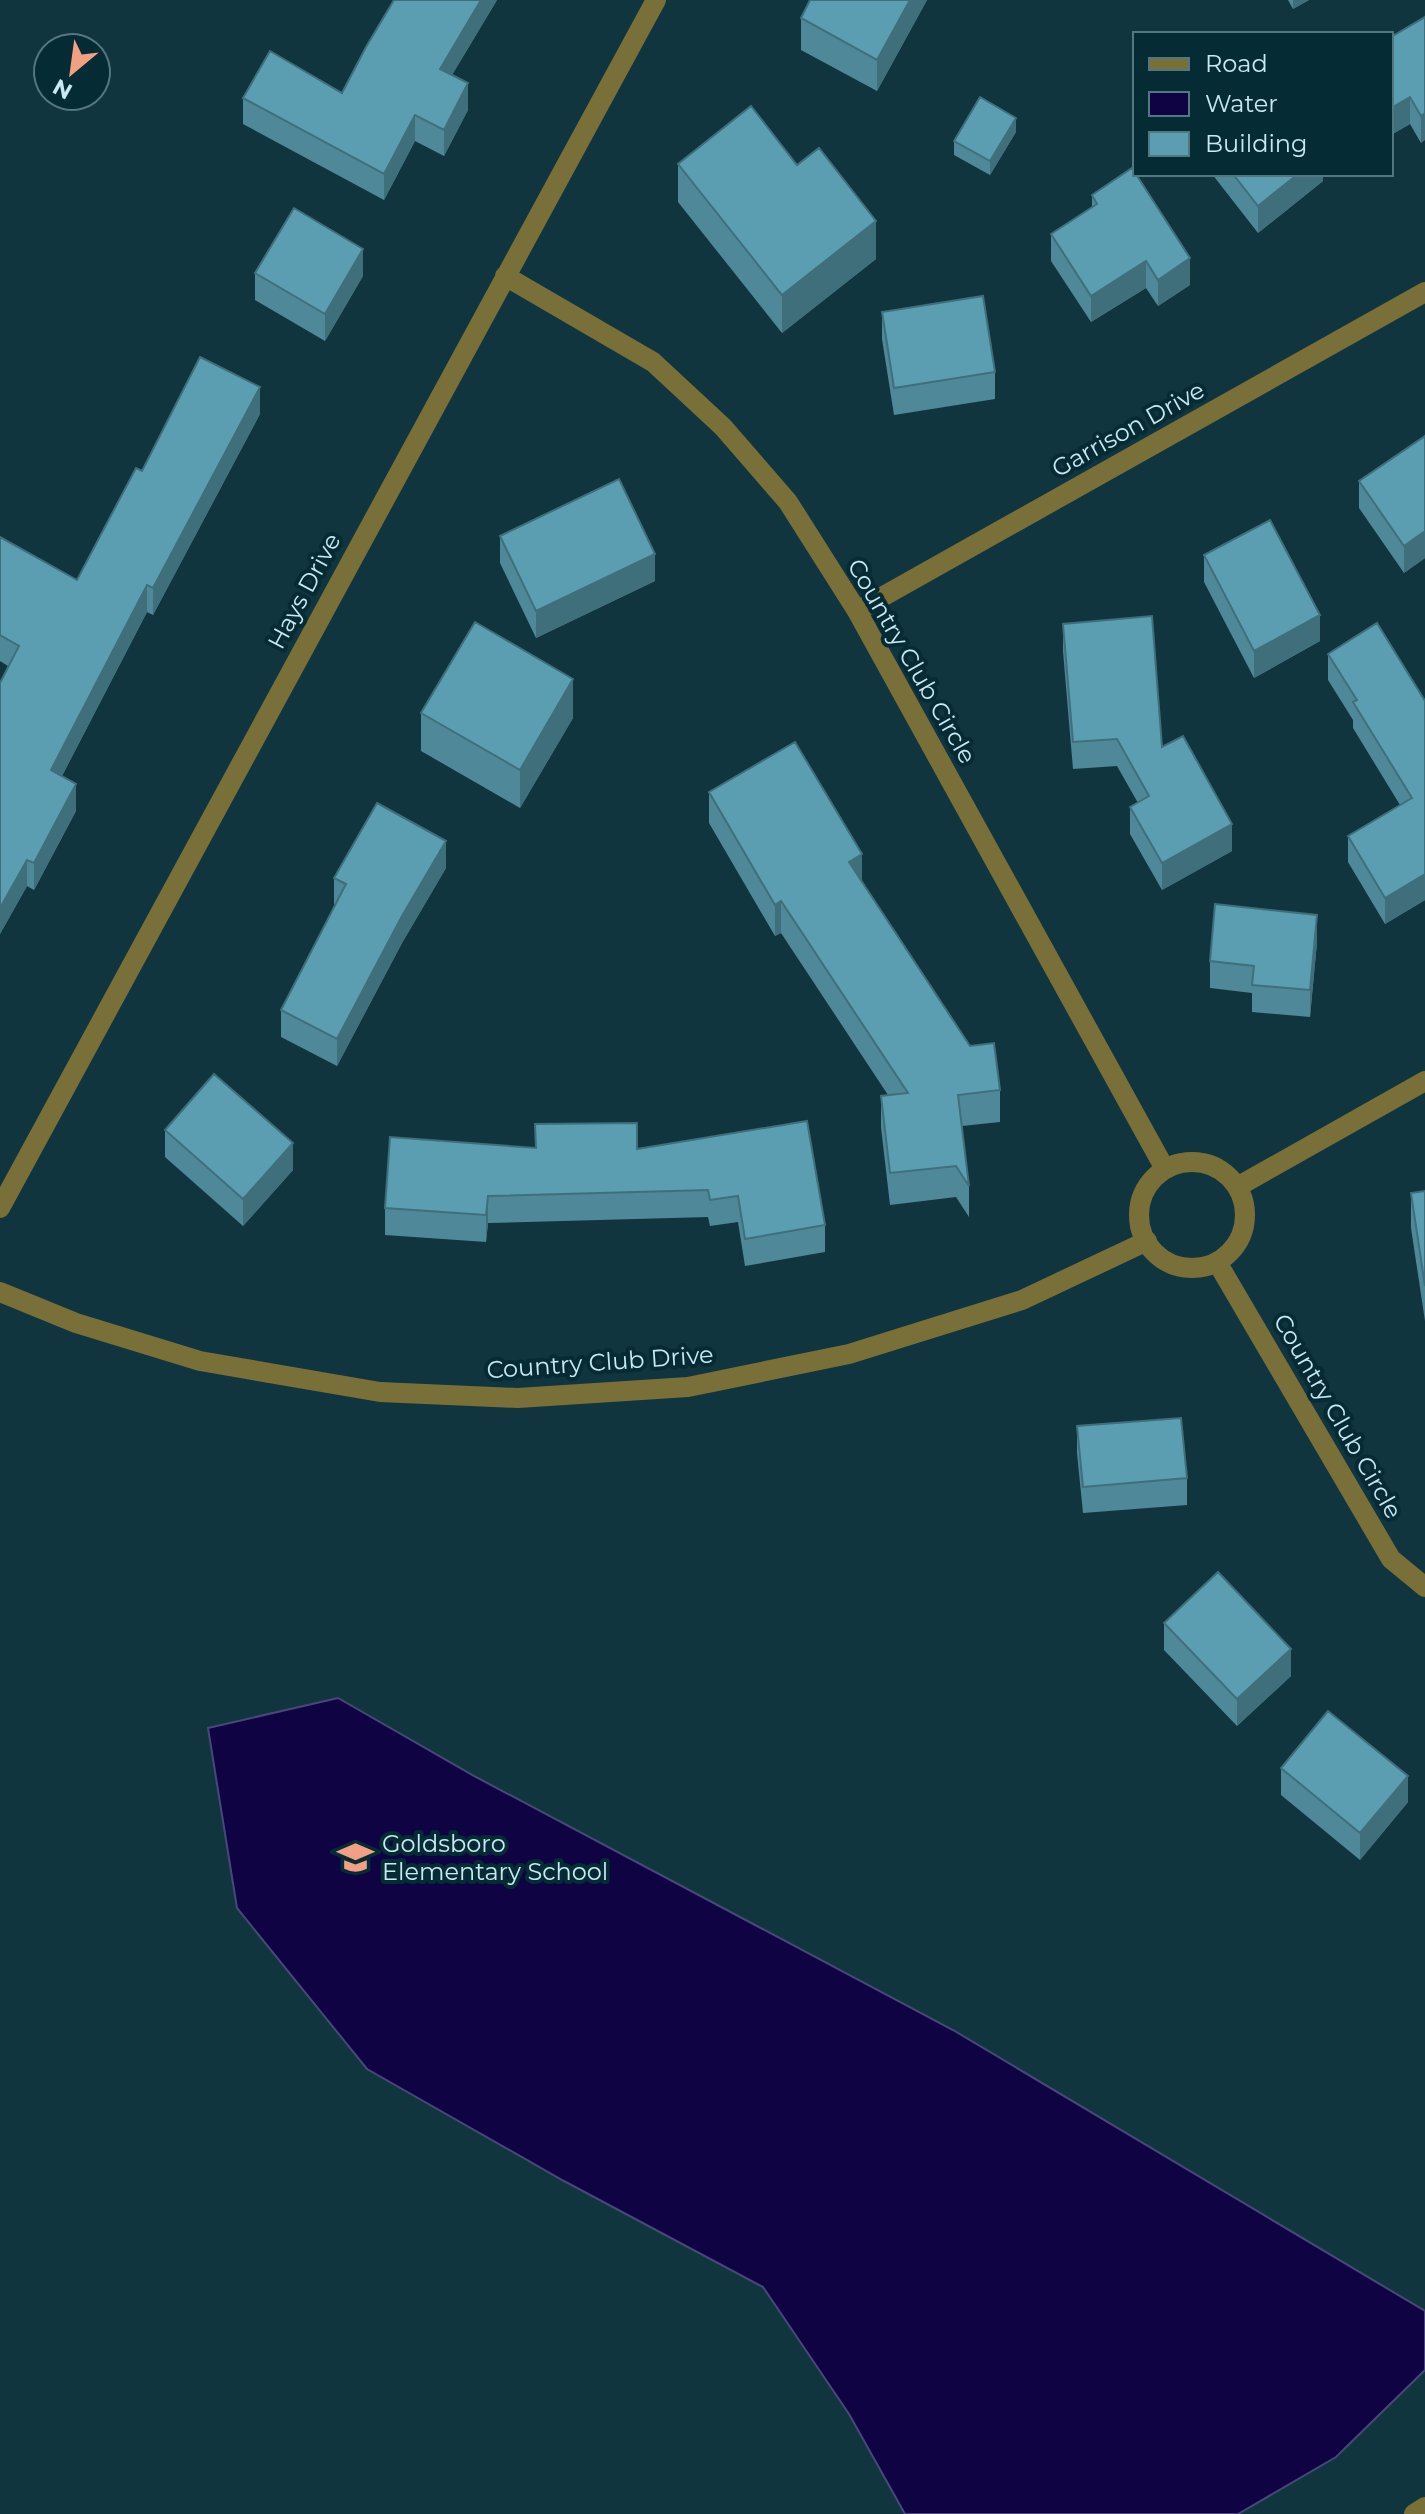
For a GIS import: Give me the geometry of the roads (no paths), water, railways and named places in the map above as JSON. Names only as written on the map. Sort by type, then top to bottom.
[{"type":"street","name":"Hays Drive","points":[[0,1208],[656,0]]},
{"type":"street","name":"Country Club Circle","points":[[505,276],[653,362],[723,427],[788,502],[857,611],[1165,1169]]},
{"type":"street","name":"Garrison Drive","points":[[857,611],[1425,292]]},
{"type":"street","points":[[1237,1187],[1425,1081]]},
{"type":"street","points":[[1182,1163],[1199,1163],[1216,1168],[1231,1178],[1237,1187],[1245,1210],[1244,1227],[1238,1243],[1217,1262],[1195,1268],[1177,1266],[1162,1258],[1141,1230],[1139,1212],[1142,1196],[1152,1180],[1165,1169],[1182,1163]]},
{"type":"street","name":"Country Club Drive","points":[[0,1292],[76,1323],[200,1361],[380,1392],[518,1398],[688,1387],[849,1354],[1022,1300],[1147,1241]]},
{"type":"street","name":"Country Club Circle","points":[[1217,1262],[1391,1559],[1425,1587]]},
{"type":"street","points":[[1414,2514],[1425,2507]]},
{"type":"water","points":[[338,1698],[476,1777],[953,2030],[1425,2311],[1425,2370],[1336,2457],[1238,2514],[905,2514],[849,2414],[763,2287],[564,2181],[367,2069],[237,1908],[208,1728]]},
{"type":"place","name":"Goldsboro Elementary School","points":[[356,1857]]}]
